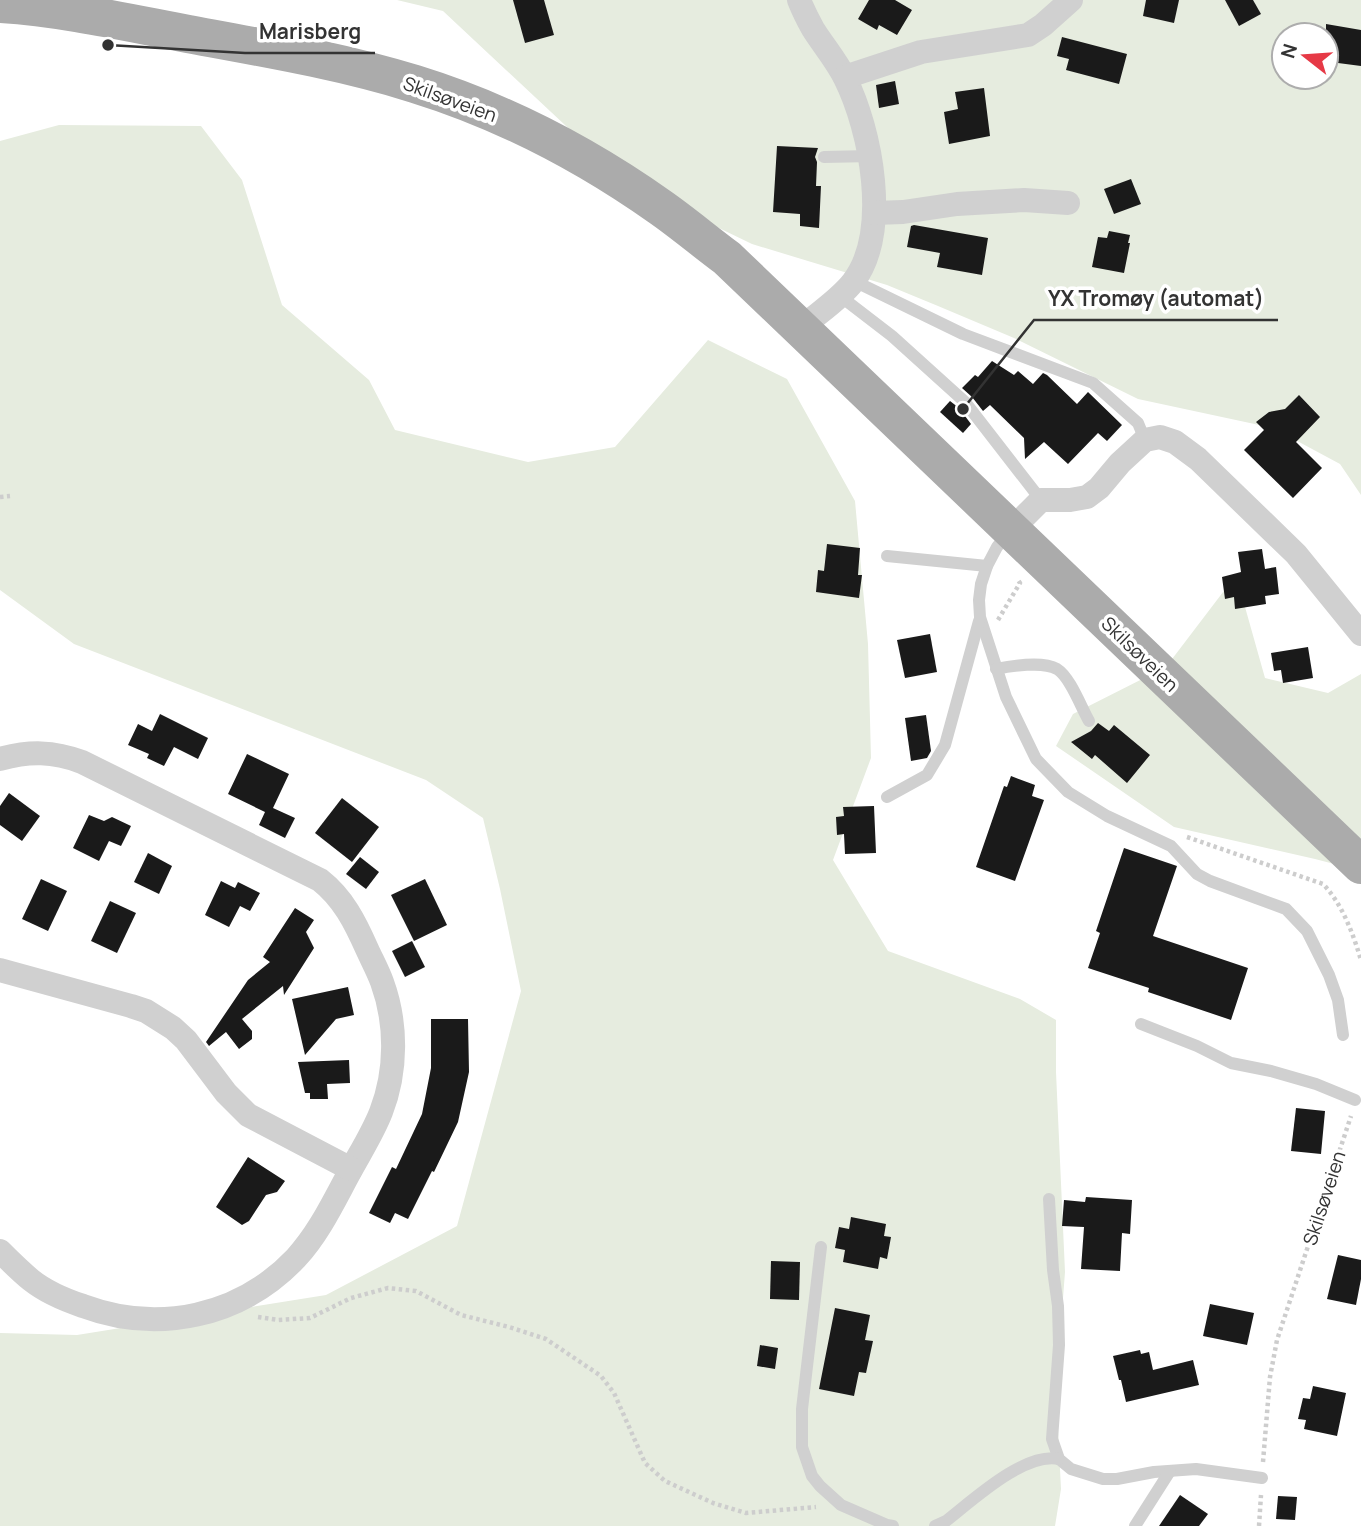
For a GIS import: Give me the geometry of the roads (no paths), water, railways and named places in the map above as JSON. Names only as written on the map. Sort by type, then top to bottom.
[{"type":"main road","name":"Skilsøveien","points":[[18,4],[267,48],[339,63],[415,84],[478,107],[537,134],[586,160],[657,204],[727,258],[801,328],[1004,538],[1361,865]]},
{"type":"street","points":[[799,0],[812,28],[845,77],[864,125],[871,156],[874,213],[869,251],[847,288],[801,328]]},
{"type":"street","points":[[845,77],[921,52],[1028,35],[1044,25],[1071,0]]},
{"type":"street","points":[[874,213],[1024,200],[1068,203]]},
{"type":"street","points":[[1004,538],[1041,500],[1087,497],[1145,440],[1160,437],[1175,442],[1198,459],[1296,554],[1361,634]]},
{"type":"street","points":[[0,760],[15,755],[46,752],[82,762],[307,873],[331,889],[348,910],[382,981],[392,1019],[393,1039],[388,1087],[381,1111],[322,1223],[281,1272],[240,1299],[216,1310],[168,1320],[115,1316],[49,1292],[31,1280],[0,1251]]},
{"type":"street","points":[[0,970],[146,1011],[186,1040],[226,1094],[248,1115],[351,1169]]},
{"type":"lane","points":[[824,157],[871,156]]},
{"type":"lane","points":[[847,288],[1093,383],[1138,423],[1145,440]]},
{"type":"lane","points":[[847,288],[892,336],[965,402],[1041,500]]},
{"type":"lane","points":[[887,797],[927,775],[945,745],[980,617],[981,584],[987,566],[1004,538]]},
{"type":"lane","points":[[887,556],[987,566]]},
{"type":"lane","points":[[980,617],[1003,668],[1006,697],[1036,759],[1068,792],[1107,816],[1171,846],[1198,874],[1286,909],[1307,931],[1329,975],[1338,1000],[1343,1035]]},
{"type":"lane","points":[[1003,668],[1046,665],[1058,670],[1068,682],[1089,721]]},
{"type":"lane","points":[[1141,1024],[1231,1063],[1316,1084],[1355,1101]]},
{"type":"lane","points":[[1049,1199],[1059,1345],[1052,1439],[1059,1460]]},
{"type":"lane","points":[[821,1247],[802,1409],[803,1447],[812,1476],[841,1505],[894,1526]]},
{"type":"lane","points":[[935,1526],[946,1521],[1005,1475],[1050,1457],[1071,1469],[1103,1479],[1196,1469],[1262,1478]]},
{"type":"lane","points":[[1135,1526],[1170,1471]]},
{"type":"place","name":"Marisberg","points":[[108,45]]},
{"type":"place","name":"YX Tromøy (automat)","points":[[963,409]]}]
